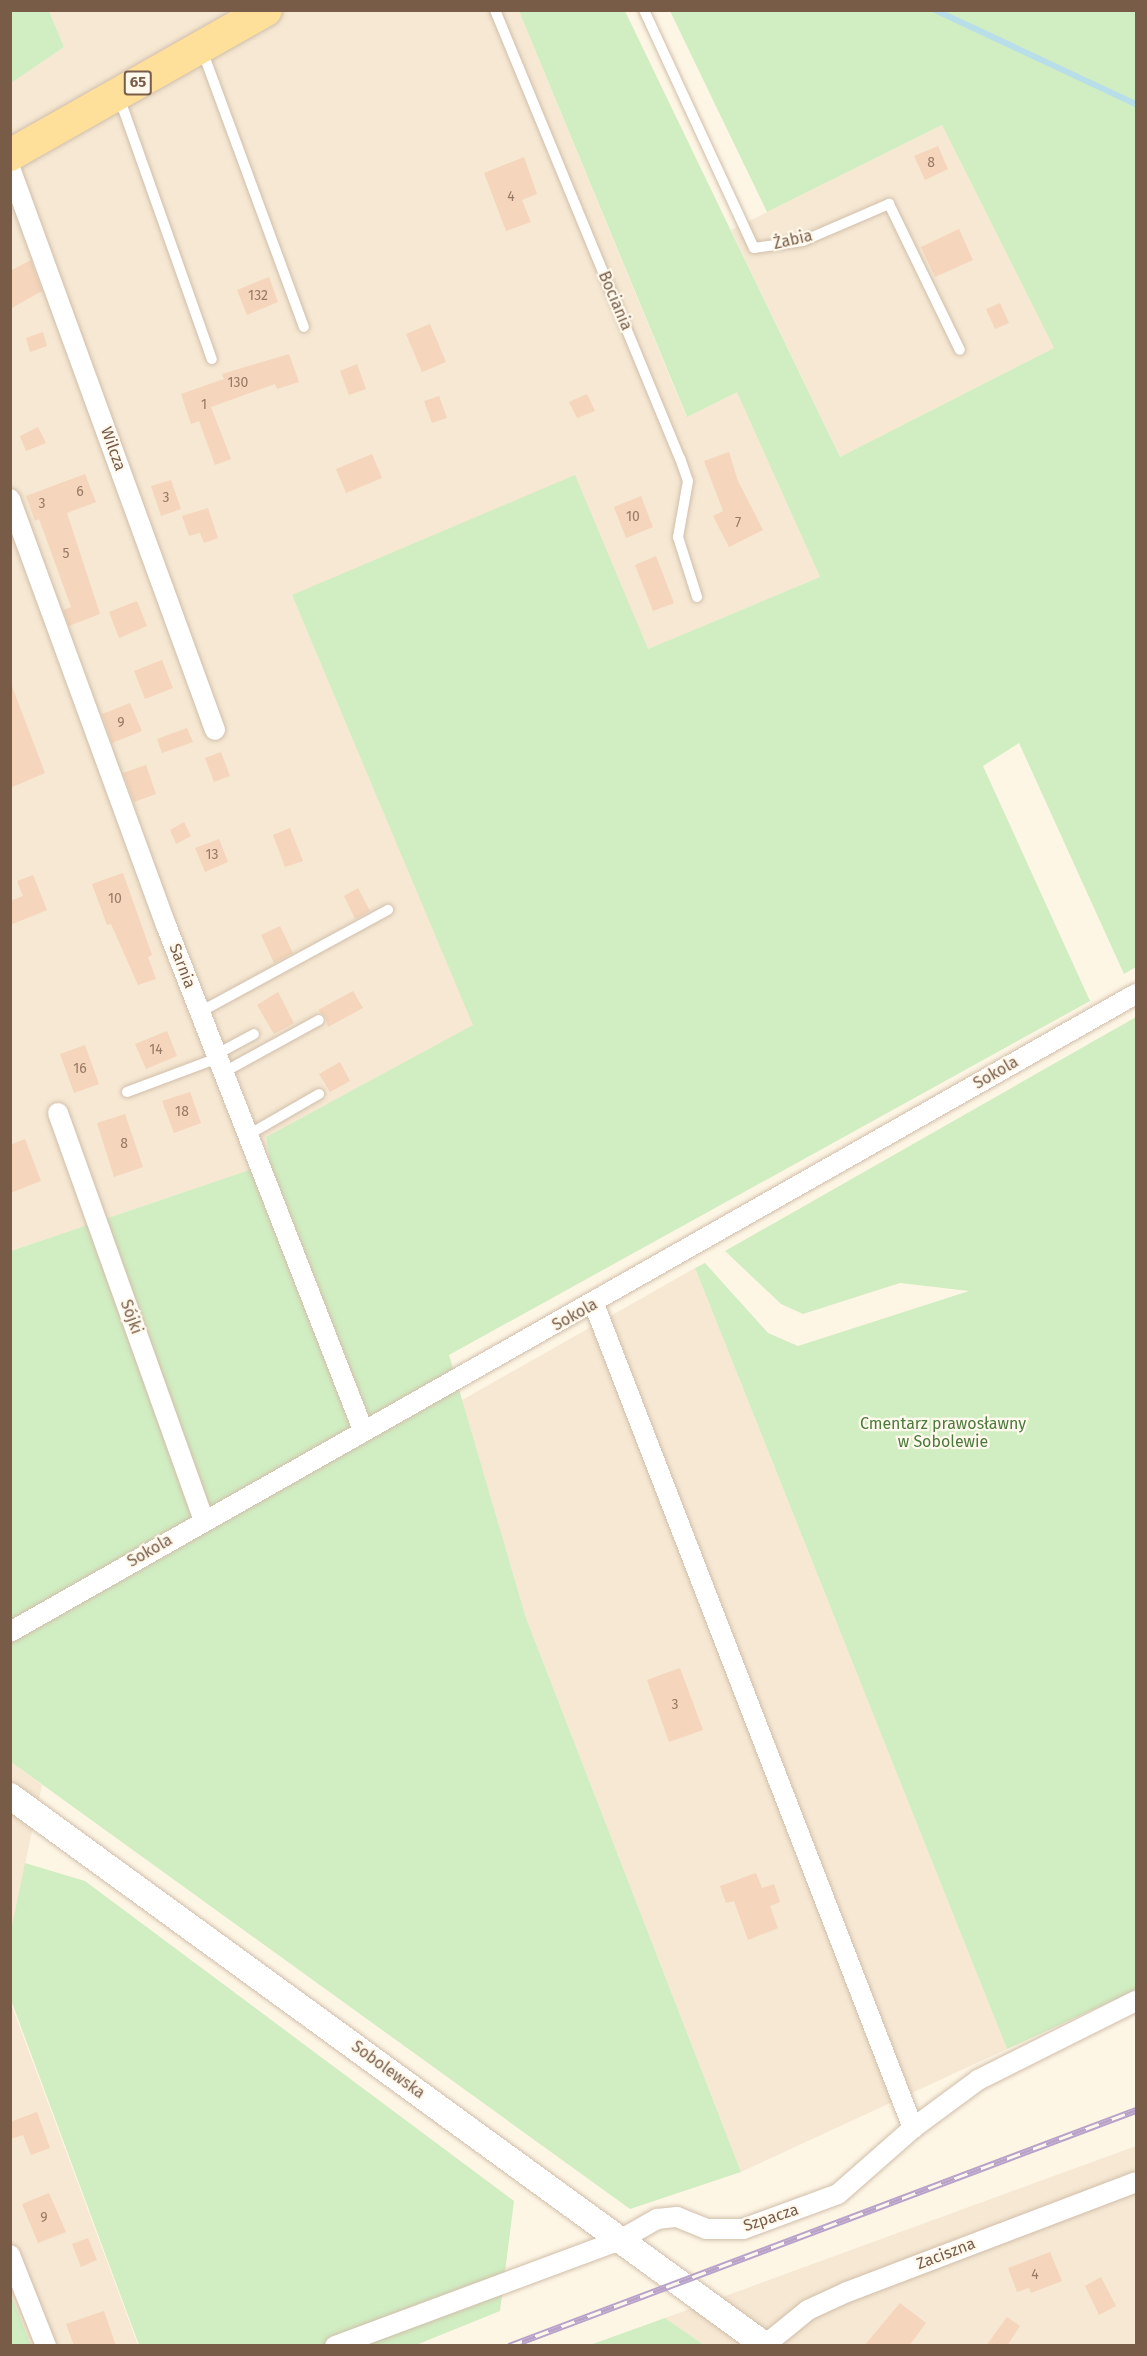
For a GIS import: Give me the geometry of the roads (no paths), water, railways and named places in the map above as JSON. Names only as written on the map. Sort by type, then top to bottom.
[{"type":"main road","name":"65","points":[[10,155],[201,47],[233,19],[266,10]]},
{"type":"street","name":"Wilcza","points":[[10,168],[215,730]]},
{"type":"street","name":"Sarnia","points":[[10,499],[200,1012],[363,1431]]},
{"type":"street","name":"Sokola","points":[[10,1632],[204,1520],[594,1304],[1137,994]]},
{"type":"street","name":"Sójki","points":[[58,1113],[204,1520]]},
{"type":"street","points":[[594,1304],[913,2128]]},
{"type":"street","name":"Sobolewska","points":[[10,1796],[765,2345]]},
{"type":"street","name":"Szpacza","points":[[335,2346],[620,2240],[657,2219],[677,2217],[706,2229],[743,2229],[838,2194],[913,2128],[978,2080],[1137,2001]]},
{"type":"street","name":"Zaciszna","points":[[765,2345],[808,2310],[847,2292],[1137,2182]]},
{"type":"street","points":[[10,2255],[46,2346]]},
{"type":"lane","name":"Bociania","points":[[495,10],[688,481],[678,537],[697,597]]},
{"type":"lane","name":"Żabia","points":[[644,10],[754,248],[803,241],[889,204],[960,350]]},
{"type":"lane","points":[[201,47],[304,327]]},
{"type":"lane","points":[[118,94],[212,359]]},
{"type":"lane","points":[[200,1012],[388,910]]},
{"type":"lane","points":[[127,1092],[220,1062],[319,1020]]},
{"type":"lane","points":[[220,1062],[254,1035]]},
{"type":"lane","points":[[248,1135],[319,1094]]},
{"type":"waterway","points":[[935,10],[1136,104]]},
{"type":"railway","points":[[509,2346],[1136,2110]]},
{"type":"park label","name":"Cmentarz prawosławny w Sobolewie","points":[[943,1433]]}]
